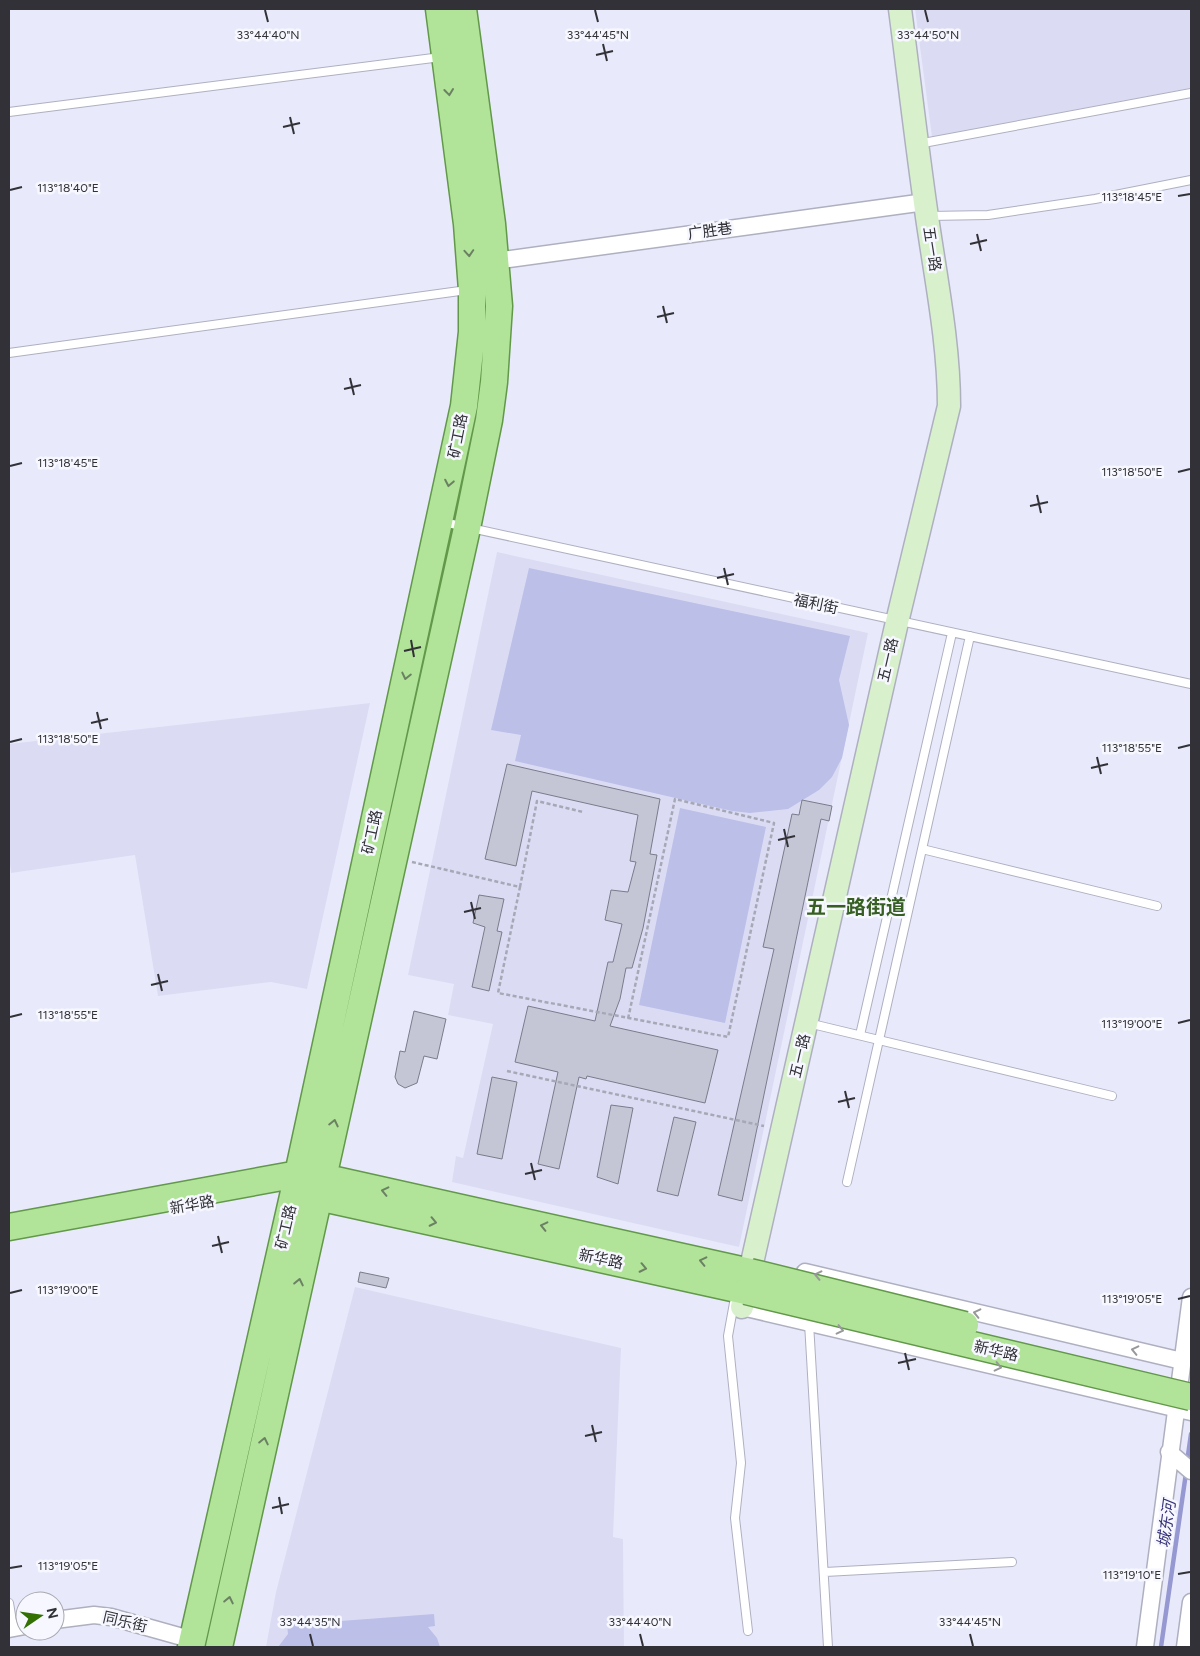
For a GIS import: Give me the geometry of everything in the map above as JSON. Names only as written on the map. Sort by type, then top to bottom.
[{"type":"main road","name":"矿工路","points":[[219,1647],[308,1183],[441,522],[469,370],[472,332],[472,290],[467,224],[439,9]]},
{"type":"main road","name":"矿工路","points":[[192,1643],[308,1183],[393,858],[467,528],[489,420],[494,382],[498,306],[495,261],[463,9]]},
{"type":"main road","name":"新华路","points":[[9,1238],[308,1183]]},
{"type":"main road","name":"新华路","points":[[9,1227],[308,1183],[745,1284],[1183,1403]]},
{"type":"main road","name":"新华路","points":[[745,1284],[1187,1360]]},
{"type":"street","name":"五一路","points":[[745,1284],[807,1022],[897,622],[950,406],[945,334],[917,144],[900,9]]},
{"type":"street","name":"广胜巷","points":[[495,261],[926,209]]},
{"type":"street","points":[[745,1284],[809,1323],[1183,1403],[1191,1412]]},
{"type":"street","points":[[1145,1647],[1172,1455],[1183,1403],[1191,1297]]},
{"type":"street","points":[[1172,1455],[1191,1471]]},
{"type":"street","points":[[1185,1647],[1191,1602]]},
{"type":"street","name":"同乐街","points":[[65,1619],[94,1615],[111,1617],[192,1643]]},
{"type":"lane","points":[[9,112],[445,56]]},
{"type":"lane","points":[[917,144],[1191,93]]},
{"type":"lane","points":[[926,209],[988,215],[1094,199],[1191,180]]},
{"type":"lane","points":[[9,353],[472,290]]},
{"type":"lane","name":"福利街","points":[[441,522],[1191,684]]},
{"type":"lane","points":[[860,1035],[952,633]]},
{"type":"lane","points":[[847,1182],[970,636]]},
{"type":"lane","points":[[922,848],[1157,906]]},
{"type":"lane","points":[[807,1022],[1112,1096]]},
{"type":"lane","points":[[745,1284],[728,1336],[741,1463],[735,1518],[748,1631]]},
{"type":"lane","points":[[809,1323],[828,1647]]},
{"type":"lane","points":[[825,1572],[1012,1562]]},
{"type":"lane","points":[[9,1604],[15,1627]]},
{"type":"path","points":[[583,812],[538,801],[498,993],[628,1019],[728,1037],[774,823],[676,799],[628,1019]]},
{"type":"path","points":[[393,858],[520,886]]},
{"type":"path","points":[[507,1071],[765,1127]]},
{"type":"shaded area","points":[[915,9],[1191,9],[1191,88],[932,137]]},
{"type":"shaded area","points":[[497,552],[868,633],[739,1247],[452,1182],[456,1156],[463,1158],[493,1024],[448,1015],[454,984],[408,975]]},
{"type":"shaded area","points":[[529,568],[850,636],[839,680],[849,725],[842,758],[832,777],[819,790],[788,809],[750,813],[732,811],[515,761],[521,735],[491,730]]},
{"type":"shaded area","points":[[370,703],[307,989],[271,982],[158,996],[135,855],[11,873],[9,856],[9,744]]},
{"type":"shaded area","points":[[680,808],[766,827],[725,1023],[639,1005]]},
{"type":"shaded area","points":[[355,1287],[621,1348],[613,1537],[623,1539],[624,1647],[266,1647],[276,1592]]},
{"type":"shaded area","points":[[434,1614],[435,1626],[428,1627],[437,1638],[440,1647],[278,1647],[288,1634],[287,1625]]},
{"type":"building","points":[[507,764],[660,799],[650,854],[657,855],[643,928],[632,968],[626,968],[620,999],[610,1026],[718,1050],[705,1103],[587,1076],[586,1079],[579,1077],[559,1169],[538,1164],[558,1072],[515,1062],[528,1006],[595,1021],[608,962],[613,962],[622,924],[605,920],[611,890],[628,892],[636,862],[630,861],[638,815],[532,791],[516,866],[485,859]]},
{"type":"building","points":[[802,800],[832,806],[829,821],[821,819],[742,1201],[718,1195],[774,949],[763,947],[792,814],[799,815]]},
{"type":"building","points":[[479,895],[504,899],[497,931],[502,932],[489,991],[472,987],[485,927],[473,923]]},
{"type":"building","points":[[414,1011],[446,1019],[437,1059],[424,1056],[417,1083],[405,1088],[398,1084],[395,1077],[400,1051],[405,1052]]},
{"type":"building","points":[[492,1077],[517,1082],[502,1159],[477,1154]]},
{"type":"building","points":[[611,1105],[633,1108],[618,1184],[597,1177]]},
{"type":"building","points":[[674,1117],[696,1122],[678,1196],[657,1191]]},
{"type":"building","points":[[360,1272],[389,1278],[386,1288],[358,1282]]},
{"type":"waterway","name":"城东河","points":[[1187,1462],[1191,1434]]},
{"type":"waterway","name":"城东河","points":[[1161,1647],[1186,1473]]},
{"type":"district","name":"五一路街道","points":[[856,907]]}]
